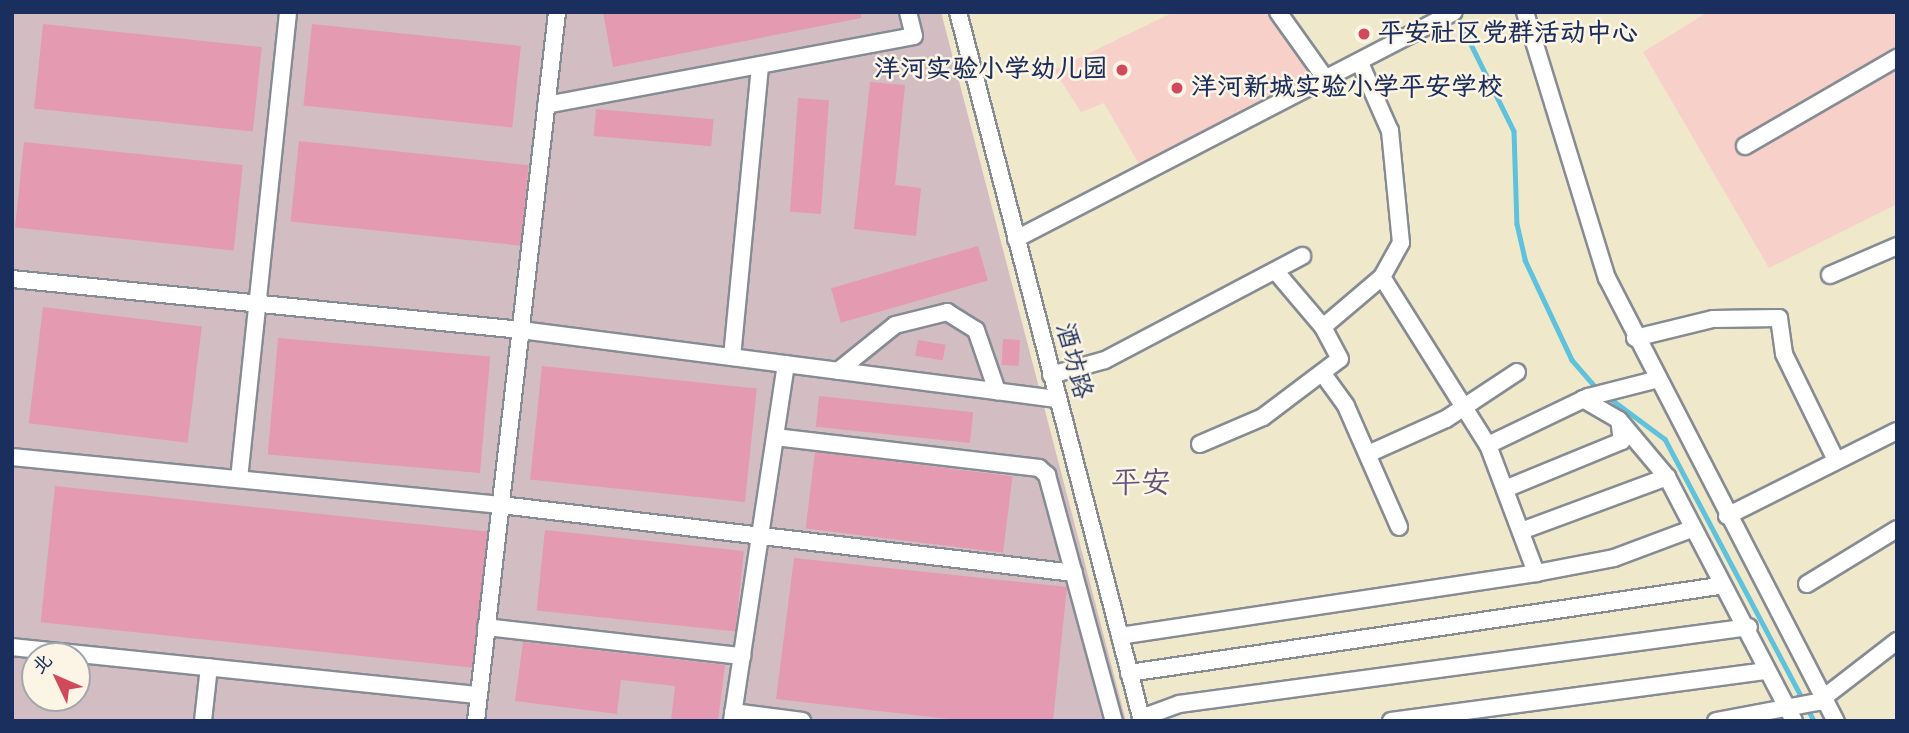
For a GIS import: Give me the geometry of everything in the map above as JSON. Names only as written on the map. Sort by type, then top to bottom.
[{"type":"street","points":[[239,479],[253,303],[288,12]]},
{"type":"street","points":[[476,721],[557,12]]},
{"type":"street","points":[[546,106],[914,36],[908,12]]},
{"type":"street","name":"酒坊路","points":[[958,12],[1142,719]]},
{"type":"street","points":[[1278,12],[1325,78]]},
{"type":"street","points":[[1016,239],[1454,12]]},
{"type":"street","points":[[1525,12],[1584,219],[1655,380],[1727,516],[1805,708]]},
{"type":"street","points":[[1745,146],[1897,58]]},
{"type":"street","points":[[1323,327],[1382,277],[1401,243],[1401,203],[1391,131],[1360,63]]},
{"type":"street","points":[[732,357],[760,65]]},
{"type":"street","points":[[1830,275],[1897,246]]},
{"type":"street","points":[[1051,375],[1105,360],[1277,273],[1302,256]]},
{"type":"street","points":[[1200,444],[1263,417],[1340,359],[1323,327],[1277,273]]},
{"type":"street","points":[[1382,277],[1488,445],[1536,573]]},
{"type":"street","points":[[12,279],[521,330],[1057,399]]},
{"type":"street","points":[[838,370],[895,325],[947,312],[976,330],[997,391]]},
{"type":"street","points":[[1635,338],[1713,319],[1779,318],[1784,354],[1836,460]]},
{"type":"street","points":[[786,364],[733,717],[802,721]]},
{"type":"street","points":[[1368,454],[1465,406],[1517,372]]},
{"type":"street","points":[[1323,374],[1368,454],[1399,527]]},
{"type":"street","points":[[1488,445],[1594,396],[1655,380]]},
{"type":"street","points":[[1594,396],[1619,420],[1667,477],[1719,586],[1749,627],[1766,671],[1805,708],[1836,721]]},
{"type":"street","points":[[1505,489],[1622,441],[1619,420]]},
{"type":"street","points":[[1727,516],[1897,431]]},
{"type":"street","points":[[775,437],[1039,468],[1047,475],[1114,721]]},
{"type":"street","points":[[12,457],[501,505],[1074,573]]},
{"type":"street","points":[[1521,531],[1667,477]]},
{"type":"street","points":[[1120,636],[1536,573],[1614,558],[1691,529]]},
{"type":"street","points":[[1807,583],[1897,529]]},
{"type":"street","points":[[1129,673],[1719,586]]},
{"type":"street","points":[[486,627],[742,656]]},
{"type":"street","points":[[1142,719],[1179,704],[1749,627]]},
{"type":"street","points":[[1716,721],[1805,708],[1897,641]]},
{"type":"street","points":[[12,647],[479,695]]},
{"type":"street","points":[[203,721],[209,667]]},
{"type":"street","points":[[1391,721],[1766,671]]},
{"type":"shaded area","points":[[12,12],[941,12],[1126,721],[12,721]]},
{"type":"shaded area","name":"洋河新城实验小学平安学校","points":[[1174,12],[1269,12],[1315,74],[1140,166],[1104,103],[1081,112],[1054,70]]},
{"type":"shaded area","points":[[1708,12],[1897,12],[1897,204],[1769,268],[1643,52]]},
{"type":"building","points":[[603,12],[861,12],[861,18],[613,67]]},
{"type":"building","points":[[43,24],[262,47],[253,132],[34,109]]},
{"type":"building","points":[[312,24],[521,46],[512,128],[303,106]]},
{"type":"building","points":[[870,82],[905,85],[895,185],[921,188],[916,236],[854,229]]},
{"type":"building","points":[[798,98],[829,100],[821,214],[790,212]]},
{"type":"building","points":[[596,109],[714,119],[711,146],[594,136]]},
{"type":"building","points":[[299,141],[529,165],[520,246],[291,222]]},
{"type":"building","points":[[24,142],[243,165],[234,251],[15,228]]},
{"type":"building","points":[[978,246],[988,281],[841,323],[831,288]]},
{"type":"building","points":[[43,307],[202,326],[188,443],[29,423]]},
{"type":"building","points":[[278,338],[490,357],[480,473],[268,455]]},
{"type":"building","points":[[1003,339],[1020,340],[1019,366],[1002,365]]},
{"type":"building","points":[[918,340],[946,345],[943,361],[915,356]]},
{"type":"building","points":[[542,366],[757,389],[745,502],[530,479]]},
{"type":"building","points":[[819,396],[973,412],[970,443],[816,427]]},
{"type":"building","points":[[815,452],[1013,476],[1003,553],[806,528]]},
{"type":"building","points":[[55,486],[488,531],[473,668],[41,622]]},
{"type":"building","points":[[545,530],[744,551],[735,631],[537,611]]},
{"type":"building","points":[[794,558],[1067,587],[1053,721],[965,721],[776,699]]},
{"type":"building","points":[[523,642],[725,665],[718,721],[671,721],[675,686],[621,680],[617,714],[515,701]]},
{"type":"waterway","points":[[1462,26],[1514,131],[1517,224],[1525,260],[1572,360],[1597,389]]},
{"type":"waterway","points":[[1607,396],[1665,439],[1804,701]]},
{"type":"waterway","points":[[1808,709],[1814,721]]},
{"type":"place","name":"平安社区党群活动中心","points":[[1364,34]]},
{"type":"place","name":"洋河实验小学幼儿园","points":[[1122,70]]},
{"type":"place","name":"洋河新城实验小学平安学校","points":[[1177,88]]},
{"type":"district","name":"平安","points":[[1141,483]]}]
